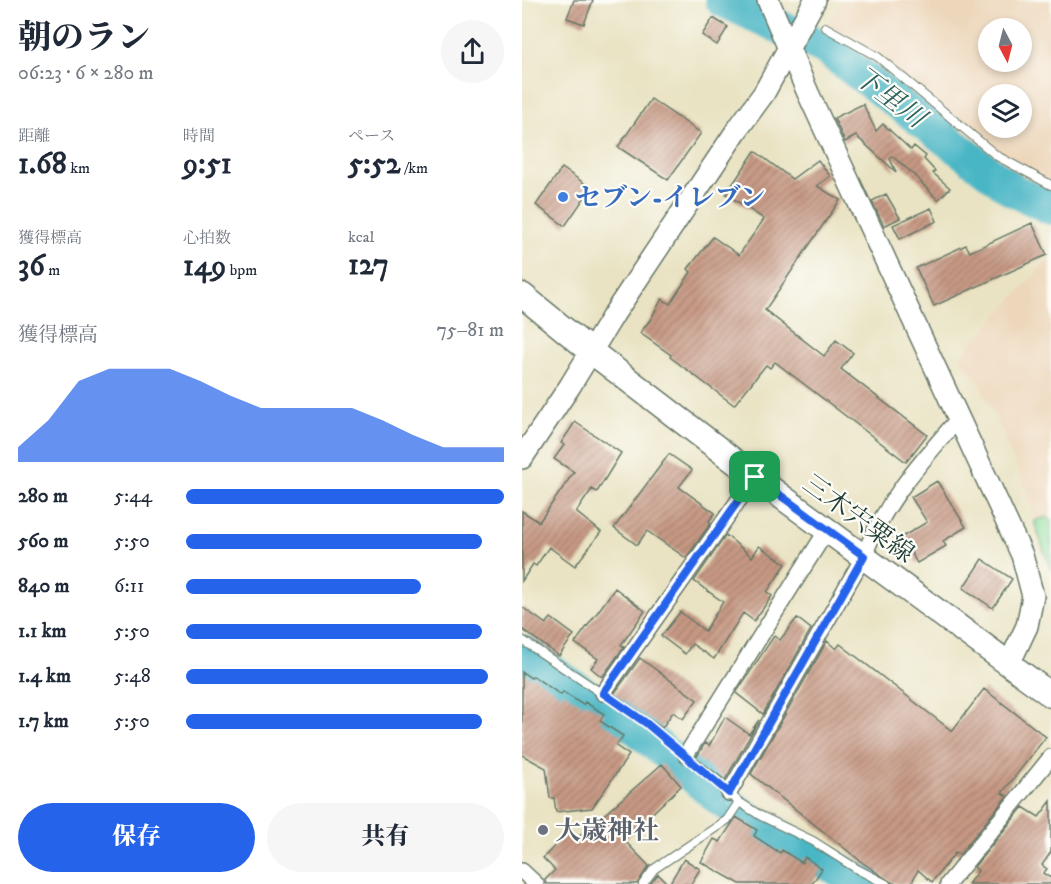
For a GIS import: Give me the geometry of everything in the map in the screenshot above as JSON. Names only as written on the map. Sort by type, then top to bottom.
[{"type":"main road","name":"三木宍粟線","points":[[522,295],[592,352],[755,477],[1051,695]]},
{"type":"street","points":[[768,0],[1022,555],[1033,596],[1026,626],[1008,664]]},
{"type":"street","points":[[522,458],[592,352],[632,286],[764,93],[815,0]]},
{"type":"street","points":[[734,797],[864,556],[872,535],[904,483],[959,418]]},
{"type":"street","points":[[603,693],[755,477]]},
{"type":"street","points":[[686,755],[827,530]]},
{"type":"street","points":[[948,884],[1051,757]]},
{"type":"street","points":[[522,871],[536,884]]},
{"type":"lane","points":[[825,27],[878,57],[997,156],[1051,185]]},
{"type":"lane","points":[[522,640],[646,723],[734,797],[761,816],[813,841],[886,884]]},
{"type":"lane","points":[[643,884],[654,869],[727,820],[734,797]]},
{"type":"shaded area","points":[[842,0],[1051,0],[1051,194],[975,151],[941,126],[909,91],[861,54],[820,35]]},
{"type":"shaded area","points":[[1051,256],[1051,571],[1034,521],[1029,496],[996,418],[979,382],[959,358]]},
{"type":"green space","points":[[1047,517],[1051,520],[1051,571],[1034,521]]},
{"type":"building","points":[[574,0],[593,0],[584,24],[567,18]]},
{"type":"building","points":[[713,18],[728,27],[717,45],[702,35]]},
{"type":"building","points":[[651,99],[701,133],[668,180],[618,147]]},
{"type":"building","points":[[863,104],[876,131],[883,124],[911,150],[914,146],[926,156],[924,159],[935,171],[933,173],[950,188],[938,200],[892,156],[890,159],[896,172],[856,136],[845,142],[834,118]]},
{"type":"building","points":[[755,151],[792,179],[818,160],[830,176],[817,186],[840,200],[765,310],[824,356],[836,340],[853,353],[841,369],[927,435],[906,462],[775,362],[770,368],[766,365],[734,405],[640,333],[662,299],[670,304],[691,272],[688,269],[713,237],[739,255],[764,219],[726,194]]},
{"type":"building","name":"セブン-イレブン","points":[[562,168],[591,188],[565,226],[536,205]]},
{"type":"building","points":[[886,194],[900,218],[884,226],[872,201]]},
{"type":"building","points":[[931,208],[937,221],[900,239],[893,225]]},
{"type":"building","points":[[1032,223],[1047,255],[934,306],[916,268],[966,245],[970,252]]},
{"type":"building","points":[[575,422],[621,453],[597,492],[592,489],[576,512],[601,532],[575,566],[549,547],[536,566],[533,564],[522,581],[522,511],[539,522],[574,472],[554,459],[564,445],[561,443]]},
{"type":"building","points":[[669,454],[692,470],[679,487],[715,513],[709,521],[711,523],[686,558],[647,531],[637,545],[614,528]]},
{"type":"building","points":[[937,481],[966,527],[943,541],[946,546],[917,563],[902,537],[927,522],[911,497]]},
{"type":"building","points":[[726,535],[752,557],[759,546],[786,564],[767,592],[772,596],[754,621],[743,613],[714,659],[692,644],[685,654],[661,636],[680,612],[705,631],[723,602],[694,581]]},
{"type":"building","points":[[982,559],[1012,579],[993,608],[963,588]]},
{"type":"building","points":[[615,588],[645,611],[621,645],[624,647],[602,677],[591,668],[598,659],[575,643]]},
{"type":"building","points":[[522,607],[546,624],[551,618],[574,635],[559,656],[522,629]]},
{"type":"building","points":[[797,618],[811,629],[763,714],[736,693],[774,636],[780,640]]},
{"type":"building","points":[[827,641],[836,649],[840,644],[952,731],[984,689],[1046,737],[1002,793],[1007,796],[959,855],[956,852],[932,882],[918,870],[911,884],[891,882],[863,863],[751,774]]},
{"type":"building","points":[[640,658],[697,700],[683,719],[673,712],[662,728],[614,694]]},
{"type":"building","points":[[522,672],[531,678],[533,676],[561,695],[563,692],[583,705],[585,702],[604,714],[600,721],[623,736],[616,746],[629,755],[592,808],[556,812],[554,798],[550,798],[546,768],[522,755]]},
{"type":"building","points":[[725,717],[749,734],[759,720],[725,780],[696,758],[705,743],[709,746]]},
{"type":"building","points":[[662,764],[681,786],[624,840],[649,866],[637,884],[546,884],[545,880],[555,870],[543,858],[567,833],[575,840]]},
{"type":"building","points":[[1051,801],[1051,852],[1042,865],[1047,869],[1043,873],[1051,878],[1051,884],[968,884],[978,871],[974,867],[1023,807],[1039,817]]},
{"type":"building","points":[[736,817],[757,830],[754,836],[780,853],[782,850],[802,863],[805,857],[822,869],[812,884],[740,884],[701,862],[714,839],[720,842]]},
{"type":"building","points":[[684,859],[700,869],[691,884],[669,884]]},
{"type":"building","points":[[658,874],[668,884],[650,884]]},
{"type":"waterway","name":"下里川","points":[[722,0],[825,48],[1013,190],[1051,208]]},
{"type":"waterway","points":[[522,652],[636,728],[721,800],[749,819],[864,884]]},
{"type":"place","name":"セブン-イレブン","points":[[563,197]]},
{"type":"place","name":"大歳神社","points":[[543,830]]},
{"type":"route","points":[[755,477],[864,556],[729,793],[646,723],[603,693],[755,477]]}]
